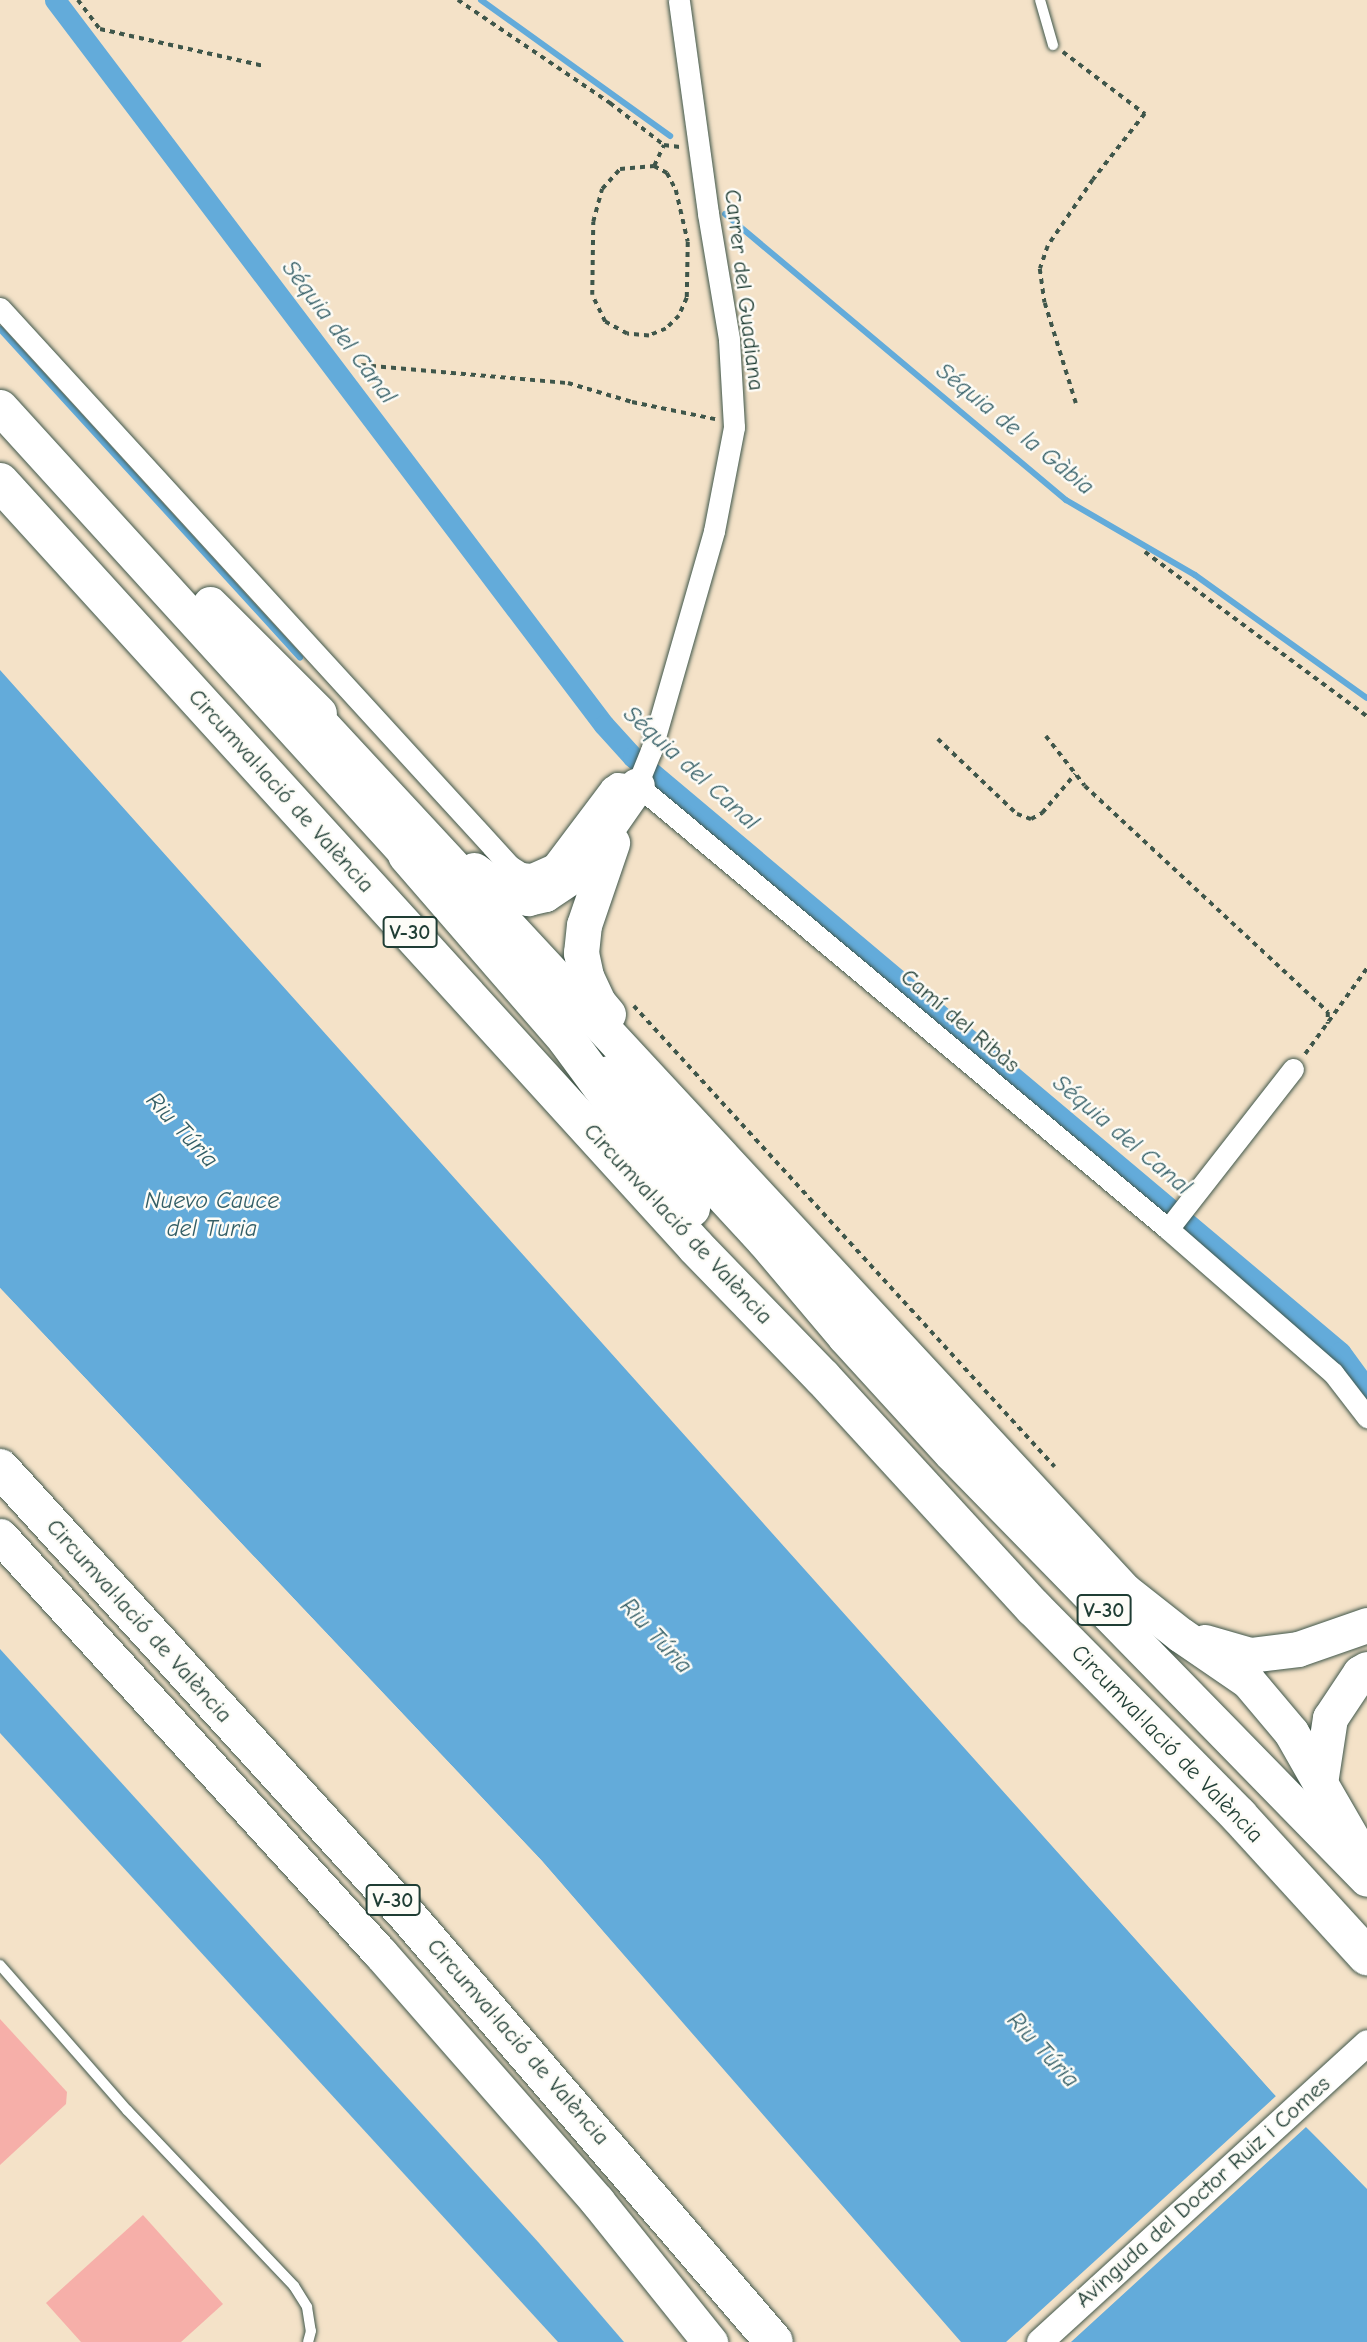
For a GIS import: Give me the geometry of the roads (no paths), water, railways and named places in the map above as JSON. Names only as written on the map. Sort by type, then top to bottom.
[{"type":"highway","points":[[0,381],[1125,1591],[1181,1635],[1248,1681],[1291,1732],[1367,1863]]},
{"type":"highway","name":"Circumval·lació de València","points":[[0,407],[407,855],[764,1241],[845,1337],[951,1453],[1367,1879]]},
{"type":"highway","name":"Circumval·lació de València","points":[[0,482],[696,1247],[823,1378],[1034,1608],[1239,1816],[1367,1956]]},
{"type":"highway","points":[[210,604],[474,870],[506,894],[527,898],[545,894],[575,874],[636,785]]},
{"type":"highway","points":[[636,785],[605,860],[584,925],[581,953],[586,976],[598,1002],[741,1176]]},
{"type":"highway","points":[[407,855],[567,1040],[709,1234],[823,1378]]},
{"type":"highway","name":"Circumval·lació de València","points":[[0,1468],[406,1914],[775,2342]]},
{"type":"highway","name":"Circumval·lació de València","points":[[0,1536],[380,1953],[597,2201],[710,2342]]},
{"type":"highway","points":[[1181,1635],[1250,1655],[1298,1649],[1367,1625]]},
{"type":"highway","points":[[1320,1783],[1330,1718],[1360,1673],[1367,1669]]},
{"type":"street","name":"Carrer del Guadiana","points":[[636,785],[651,751],[714,531],[734,422],[729,339],[679,0]]},
{"type":"street","points":[[0,308],[510,866],[521,873],[531,874],[553,864],[611,787],[617,783],[636,785]]},
{"type":"street","name":"Camí del Ribàs","points":[[636,785],[1168,1229],[1333,1373],[1367,1417]]},
{"type":"street","points":[[1168,1229],[1293,1069]]},
{"type":"street","name":"Avinguda del Doctor Ruiz i Comes","points":[[1040,2342],[1367,2043]]},
{"type":"lane","points":[[1040,0],[1053,45]]},
{"type":"lane","points":[[0,1965],[127,2110],[294,2286],[307,2307],[312,2331],[308,2342]]},
{"type":"water","name":"Nuevo Cauce del Turia","points":[[0,670],[1272,2092],[1367,2189],[1367,2342],[957,2342],[542,1861],[0,1288]]},
{"type":"water","points":[[0,1649],[539,2243],[624,2342],[558,2342],[0,1733]]},
{"type":"waterway","name":"Séquia del Canal","points":[[55,0],[604,725],[633,757],[1340,1352],[1367,1389]]},
{"type":"waterway","name":"Séquia de la Gàbia","points":[[481,0],[670,136]]},
{"type":"waterway","name":"Séquia de la Gàbia","points":[[725,214],[1066,500],[1195,575],[1367,698]]},
{"type":"waterway","points":[[0,329],[300,657]]},
{"type":"water label","name":"Riu Túria","points":[[182,1130]]},
{"type":"water label","name":"Riu Túria","points":[[656,1636]]},
{"type":"water label","name":"Riu Túria","points":[[1043,2050]]}]
